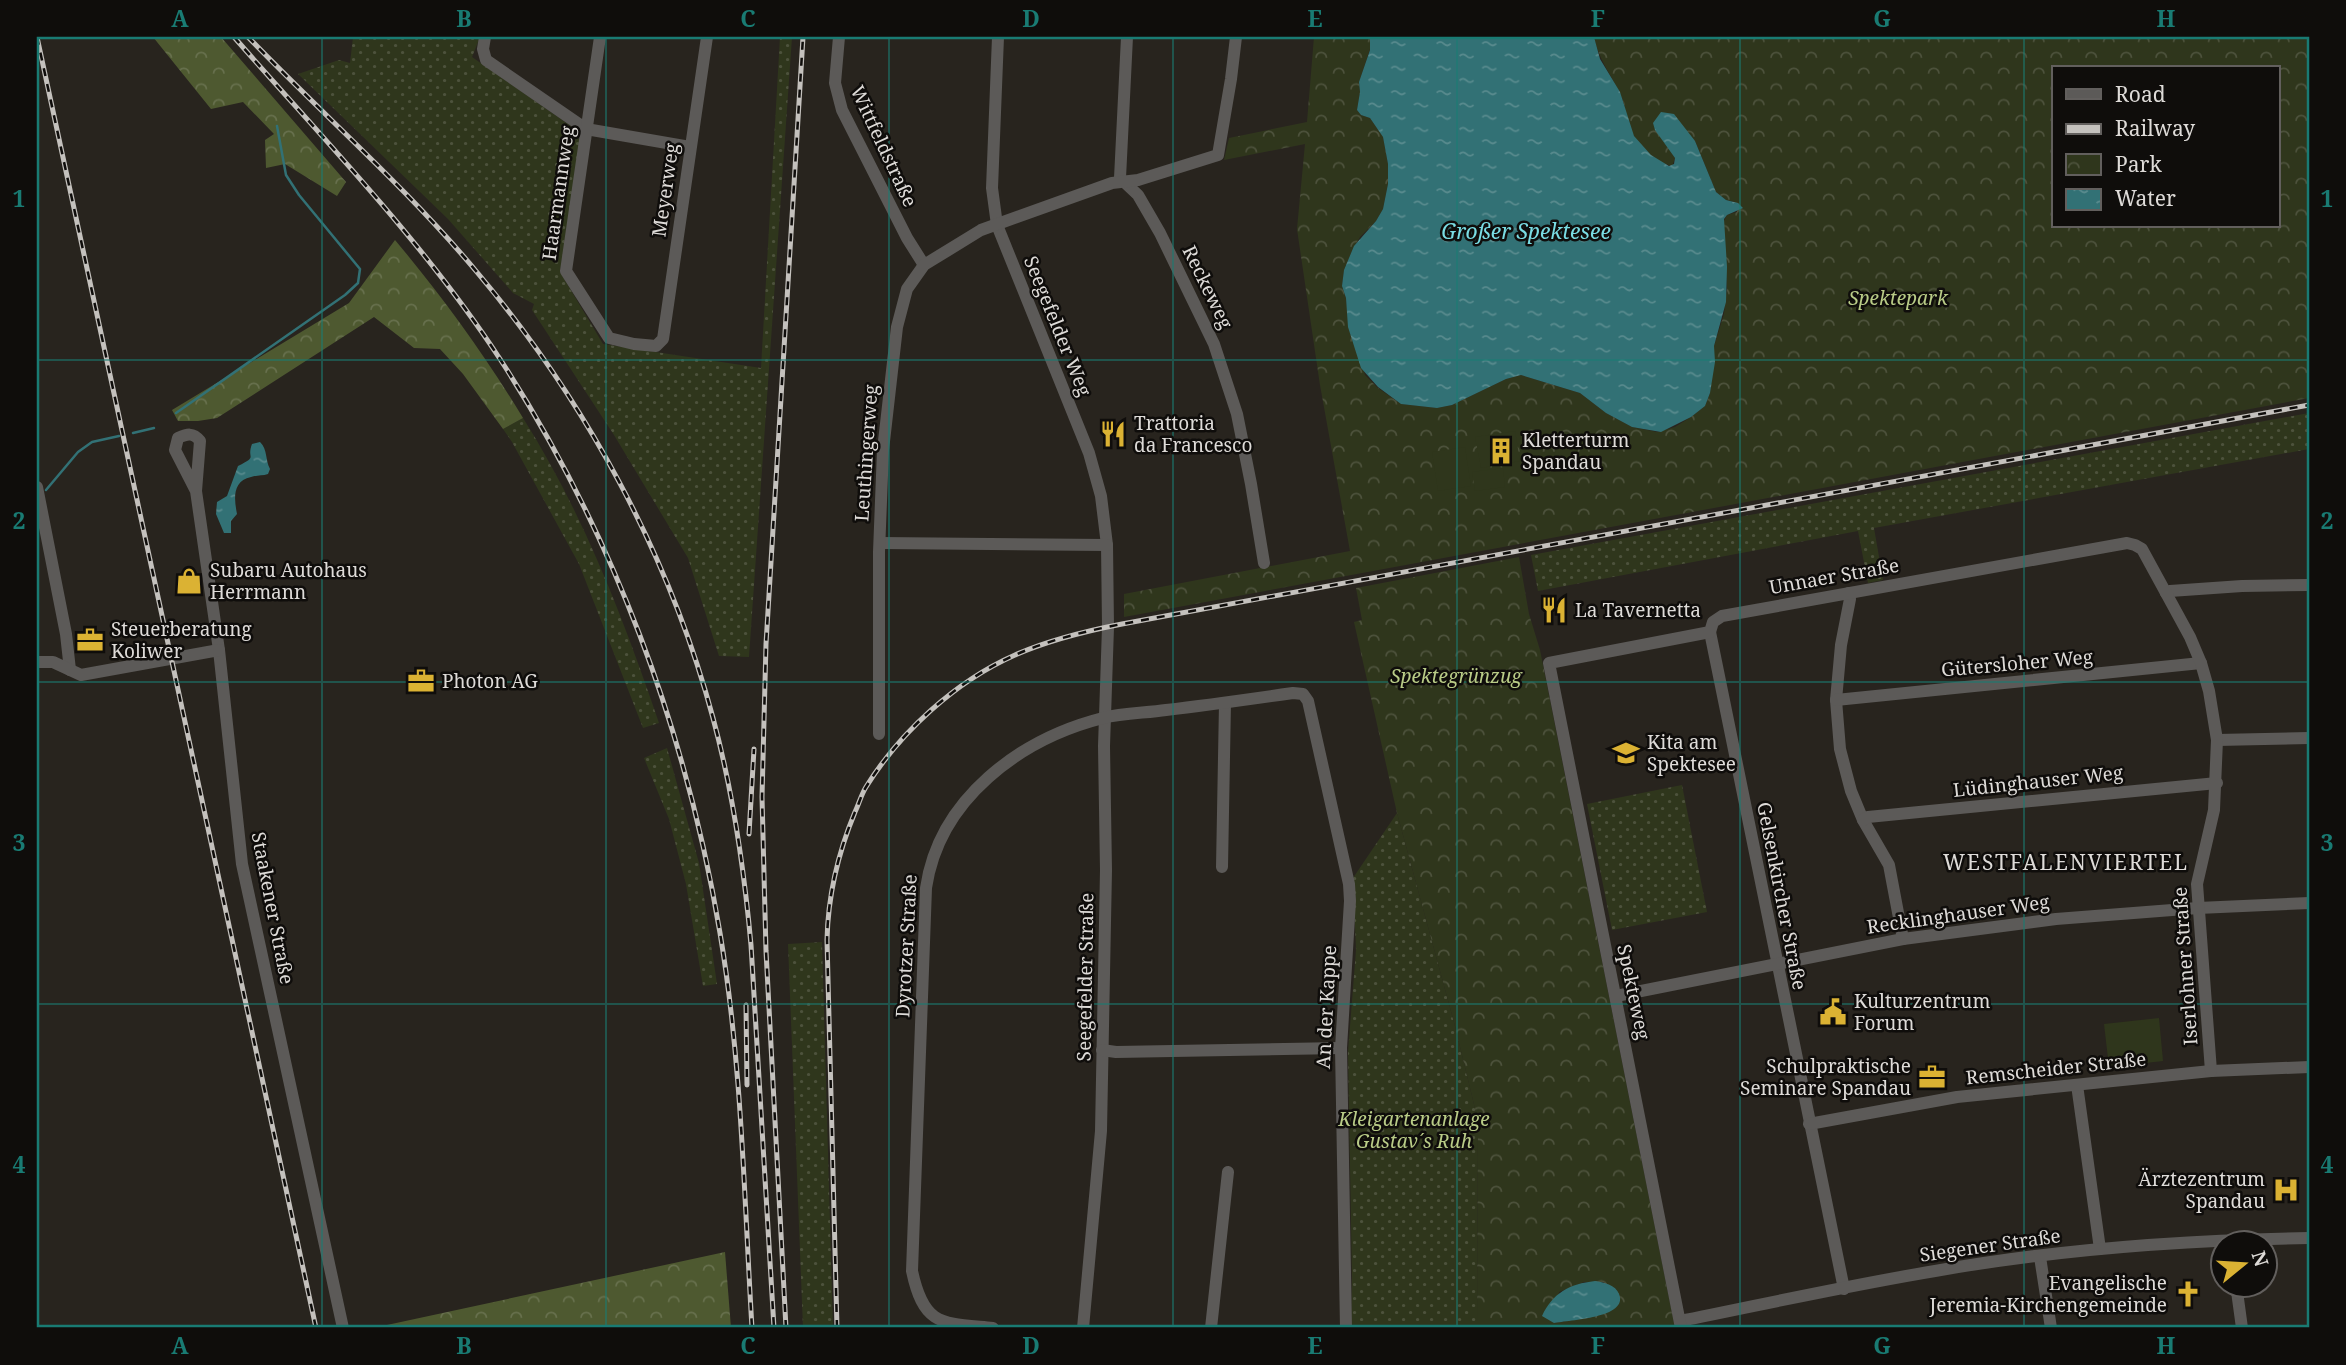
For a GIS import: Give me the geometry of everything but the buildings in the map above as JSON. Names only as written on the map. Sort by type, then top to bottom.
[{"type":"street","points":[[485,37],[486,60],[586,129],[690,147]]},
{"type":"street","name":"Haarmannweg","points":[[600,37],[566,271],[609,338],[656,346]]},
{"type":"street","name":"Meyerweg","points":[[656,346],[663,338],[707,37]]},
{"type":"street","name":"Wittfeldstraße","points":[[839,37],[835,83],[842,110],[924,265]]},
{"type":"street","name":"Seegefelder Weg","points":[[998,37],[992,188],[997,225],[1089,453],[1101,496],[1107,545],[1108,627]]},
{"type":"street","points":[[1122,181],[1119,174],[1127,37]]},
{"type":"street","name":"Leuthingerweg","points":[[879,734],[883,450],[897,327],[907,289],[924,265],[981,230],[1122,181],[1138,180],[1218,155],[1236,37]]},
{"type":"street","name":"Reckeweg","points":[[1122,181],[1138,195],[1160,233],[1214,344],[1236,410],[1264,563]]},
{"type":"street","points":[[37,487],[66,634],[70,670]]},
{"type":"street","name":"Staakener Straße","points":[[197,491],[219,650],[242,864],[343,1328]]},
{"type":"street","points":[[880,543],[1107,545]]},
{"type":"street","name":"Unnaer Straße","points":[[1549,663],[1710,632],[1713,622],[1722,616],[2127,543],[2135,545]]},
{"type":"street","name":"Iserlohner Straße","points":[[2135,545],[2142,550],[2190,637],[2201,663],[2209,691],[2217,740],[2217,783],[2211,828],[2199,871],[2198,908],[2211,1071]]},
{"type":"street","points":[[2166,593],[2242,586],[2309,584]]},
{"type":"street","points":[[1849,593],[1836,700],[1840,749],[1851,791],[1863,820],[1889,865],[1903,939]]},
{"type":"street","name":"Seegefelder Straße","points":[[1083,1328],[1101,1131],[1108,627]]},
{"type":"street","name":"Gelsenkircher Straße","points":[[1710,632],[1843,1289]]},
{"type":"street","points":[[37,662],[53,662],[80,675],[219,650]]},
{"type":"street","name":"Spekteweg","points":[[1549,663],[1681,1324]]},
{"type":"street","name":"Gütersloher Weg","points":[[1836,700],[2201,663]]},
{"type":"street","name":"Dyrotzer Straße","points":[[993,1328],[944,1322],[929,1314],[921,1303],[912,1271],[924,910],[929,866],[938,842],[966,798],[1021,753],[1049,735],[1105,717],[1293,693],[1303,694]]},
{"type":"street","name":"An der Kappe","points":[[1303,694],[1308,701],[1349,884],[1341,1048],[1346,1328]]},
{"type":"street","points":[[1222,867],[1225,703]]},
{"type":"street","points":[[2217,740],[2309,738]]},
{"type":"street","name":"Lüdinghauser Weg","points":[[1863,820],[1868,817],[2217,783]]},
{"type":"street","name":"Recklinghauser Weg","points":[[1616,996],[1903,939],[2056,919],[2309,903]]},
{"type":"street","points":[[1102,1050],[1116,1052],[1341,1048]]},
{"type":"street","name":"Remscheider Straße","points":[[1810,1124],[1958,1097],[2211,1071],[2309,1067]]},
{"type":"street","points":[[2077,1085],[2100,1249]]},
{"type":"street","points":[[1211,1328],[1228,1172]]},
{"type":"street","name":"Siegener Straße","points":[[2280,1239],[2309,1238]]},
{"type":"street","name":"Siegener Straße","points":[[1681,1324],[1934,1271],[2100,1249],[2210,1242]]},
{"type":"street","points":[[2040,1257],[2051,1328]]},
{"type":"street","points":[[2238,1298],[2242,1328]]},
{"type":"green space","points":[[153,37],[221,37],[346,182],[337,196],[285,164],[266,168],[265,140],[274,134],[243,102],[211,109]]},
{"type":"green space","points":[[353,37],[480,37],[472,57],[575,129],[580,141],[560,272],[603,344],[761,368],[780,37],[792,37],[749,657],[719,656],[688,558],[614,435],[532,310],[534,304],[513,293],[448,219],[298,74],[339,60],[350,63]]},
{"type":"green space","name":"Spektepark","points":[[1314,37],[1370,37],[1370,49],[1359,82],[1357,110],[1361,115],[1370,118],[1383,137],[1388,164],[1388,184],[1383,209],[1352,251],[1344,270],[1342,286],[1350,333],[1365,375],[1401,404],[1437,408],[1452,405],[1506,379],[1521,375],[1580,393],[1606,413],[1632,427],[1657,432],[1675,427],[1691,417],[1705,406],[1710,393],[1714,346],[1724,314],[1727,288],[1723,223],[1727,215],[1737,212],[1735,202],[1726,200],[1716,192],[1695,141],[1662,137],[1675,158],[1672,166],[1657,160],[1639,144],[1594,37],[2309,37],[2309,398],[1124,617],[1124,594],[1350,551],[1320,385],[1297,229],[1305,144],[1224,160],[1229,138],[1307,122]]},
{"type":"green space","points":[[395,240],[462,326],[523,418],[503,429],[463,374],[440,349],[414,348],[374,317],[217,418],[178,421],[172,410],[349,303]]},
{"type":"green space","points":[[2309,413],[2309,449],[1874,528],[1883,580],[1868,583],[1858,531],[1538,591],[1531,555]]},
{"type":"green space","points":[[523,418],[545,454],[600,566],[659,723],[643,728],[579,564],[503,429]]},
{"type":"green space","points":[[1515,431],[1520,461],[1481,468],[1475,437]]},
{"type":"green space","points":[[1465,447],[1471,486],[1438,491],[1432,452]]},
{"type":"green space","points":[[1503,468],[1505,487],[1475,491],[1472,472]]},
{"type":"green space","name":"Spektegrünzug","points":[[1519,557],[1529,614],[1540,650],[1675,1328],[1477,1328],[1478,1121],[1397,813],[1354,622],[1362,620],[1356,588]],"holes":[[[1584,1282],[1603,1282],[1617,1290],[1595,1316],[1554,1323],[1559,1292]]]},
{"type":"green space","points":[[667,748],[699,863],[717,984],[703,986],[686,884],[669,819],[644,758]]},
{"type":"green space","points":[[1682,785],[1707,912],[1612,930],[1587,804]]},
{"type":"green space","name":"Kleigartenanlage Gustav´s Ruh","points":[[1397,813],[1478,1121],[1477,1328],[1351,1328],[1348,1052],[1356,950],[1353,878]]},
{"type":"green space","points":[[822,942],[833,1328],[803,1328],[788,944]]},
{"type":"green space","points":[[2159,1018],[2163,1061],[2109,1067],[2104,1024]]},
{"type":"green space","points":[[725,1252],[731,1328],[373,1328]]},
{"type":"water","name":"Großer Spektesee","points":[[1370,37],[1594,37],[1600,59],[1620,92],[1634,136],[1651,155],[1669,166],[1674,164],[1675,158],[1653,123],[1661,112],[1674,114],[1695,141],[1716,192],[1743,208],[1724,219],[1726,302],[1714,346],[1715,362],[1705,406],[1691,417],[1661,432],[1632,427],[1606,413],[1580,393],[1521,375],[1506,379],[1452,405],[1437,408],[1401,404],[1378,387],[1361,368],[1348,327],[1346,298],[1342,286],[1344,270],[1354,246],[1383,209],[1388,184],[1388,164],[1383,137],[1370,118],[1361,115],[1357,110],[1359,82],[1370,50]]},
{"type":"water","points":[[260,442],[270,469],[268,474],[240,482],[236,491],[237,514],[231,521],[231,533],[224,533],[216,514],[217,502],[227,496],[238,466],[250,458],[252,444]]},
{"type":"water","points":[[1595,1281],[1615,1288],[1620,1302],[1615,1308],[1584,1319],[1554,1323],[1542,1316],[1551,1301],[1563,1291],[1577,1284]]},
{"type":"waterway","points":[[176,413],[345,295],[358,283],[360,269],[299,195],[286,175],[277,126]]},
{"type":"waterway","points":[[133,433],[154,428]]},
{"type":"waterway","points":[[46,490],[78,452],[92,442],[119,436]]},
{"type":"railway","points":[[37,37],[316,1328]]},
{"type":"railway","points":[[234,37],[407,234],[471,316],[541,425],[577,493],[640,635],[687,782],[720,933],[738,1081],[752,1328]]},
{"type":"railway","points":[[248,37],[421,210],[476,271],[516,321],[553,372],[619,481],[673,597],[713,718],[732,802],[741,859],[751,945],[774,1328]]},
{"type":"railway","points":[[786,1328],[766,951],[762,797],[766,644],[803,37]]},
{"type":"railway","points":[[837,1328],[827,940],[835,874],[861,796],[880,767],[895,747],[931,710],[972,679],[1028,650],[1068,636],[1108,627],[2309,405]]},
{"type":"railway","points":[[749,834],[754,749]]},
{"type":"railway","points":[[746,1005],[747,1085]]},
{"type":"place","name":"Trattoria da Francesco","points":[[1113,434]]},
{"type":"place","name":"Kletterturm Spandau","points":[[1501,451]]},
{"type":"place","name":"Subaru Autohaus Herrmann","points":[[189,581]]},
{"type":"place","name":"La Tavernetta","points":[[1554,610]]},
{"type":"place","name":"Steuerberatung Koliwer","points":[[90,640]]},
{"type":"place","name":"Photon AG","points":[[421,681]]},
{"type":"place","name":"Kita am Spektesee","points":[[1626,753]]},
{"type":"place","name":"Kulturzentrum Forum","points":[[1833,1012]]},
{"type":"place","name":"Schulpraktische Seminare Spandau","points":[[1932,1077]]},
{"type":"place","name":"Ärztezentrum Spandau","points":[[2286,1190]]},
{"type":"place","name":"Evangelische Jeremia-Kirchengemeinde","points":[[2188,1294]]},
{"type":"district","name":"WESTFALENVIERTEL","points":[[2066,863]]}]
